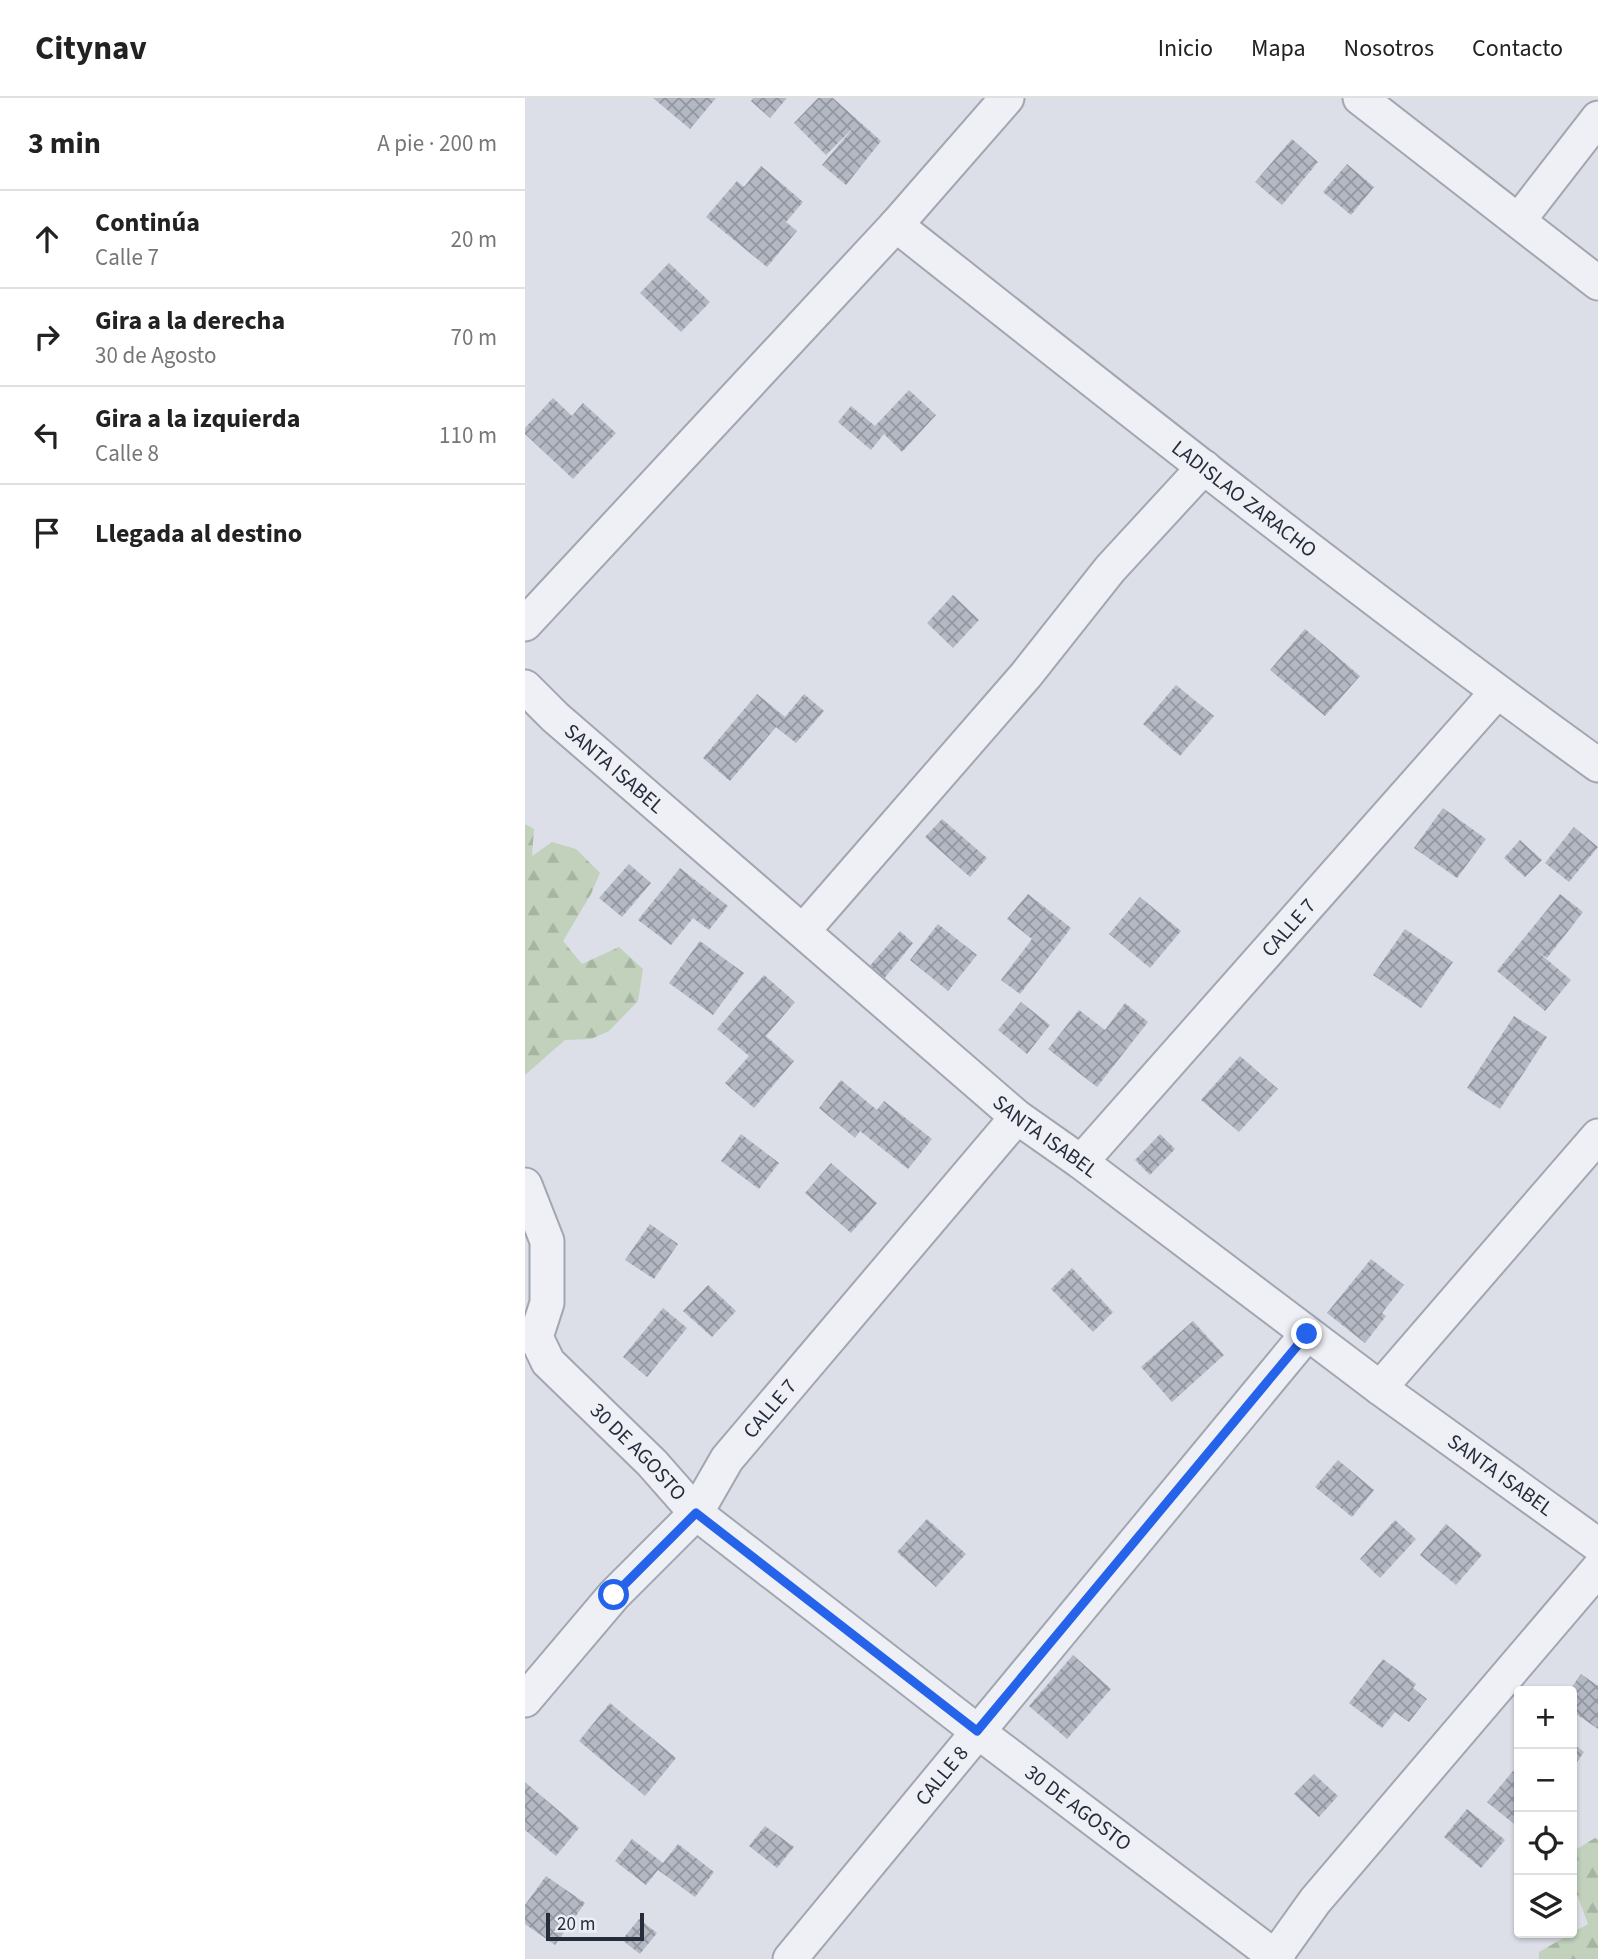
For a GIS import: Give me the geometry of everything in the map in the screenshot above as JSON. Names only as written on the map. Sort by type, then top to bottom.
[{"type":"street","points":[[525,624],[895,225],[1007,98]]},
{"type":"street","points":[[1360,98],[1598,283]]},
{"type":"street","points":[[1519,220],[1598,118]]},
{"type":"street","name":"LADISLAO ZARACHO","points":[[895,225],[1497,692],[1598,765]]},
{"type":"street","points":[[803,931],[1026,675],[1110,569],[1205,467]]},
{"type":"street","name":"SANTA ISABEL","points":[[525,687],[555,717],[1017,1116],[1380,1388],[1598,1545]]},
{"type":"street","name":"CALLE 7","points":[[1081,1162],[1497,692]]},
{"type":"street","name":"CALLE 7","points":[[525,1700],[614,1595],[696,1513],[727,1458],[1017,1116]]},
{"type":"street","points":[[1380,1388],[1598,1136]]},
{"type":"street","name":"30 DE AGOSTO","points":[[525,1185],[547,1241],[547,1303],[536,1337],[548,1362],[652,1464],[696,1513],[1276,1958]]},
{"type":"street","name":"CALLE 8","points":[[790,1959],[1307,1334]]},
{"type":"street","points":[[1276,1958],[1315,1901],[1598,1569]]},
{"type":"green space","points":[[525,824],[534,829],[532,856],[552,842],[576,849],[600,873],[591,894],[563,941],[582,964],[619,947],[643,969],[638,1001],[609,1031],[591,1039],[565,1040],[525,1075]]},
{"type":"green space","points":[[1595,1838],[1598,1839],[1598,1959],[1539,1959],[1539,1952],[1564,1938],[1577,1938],[1577,1930],[1588,1924],[1577,1894],[1577,1849]]},
{"type":"building","points":[[653,98],[716,98],[690,129]]},
{"type":"building","points":[[753,98],[787,98],[770,118],[751,101]]},
{"type":"building","points":[[818,98],[833,98],[881,141],[846,185],[822,165],[855,126],[826,155],[794,123]]},
{"type":"building","points":[[1292,139],[1318,162],[1282,205],[1255,182]]},
{"type":"building","points":[[1347,164],[1374,187],[1351,215],[1323,192]]},
{"type":"building","points":[[761,166],[803,202],[786,222],[797,231],[767,267],[706,217],[737,181],[744,187]]},
{"type":"building","points":[[669,263],[710,302],[681,332],[640,293]]},
{"type":"building","points":[[909,390],[936,415],[902,452],[884,434],[871,450],[838,422],[851,406],[875,426]]},
{"type":"building","points":[[553,398],[572,416],[583,403],[616,433],[573,479],[525,434],[525,428]]},
{"type":"building","points":[[953,595],[979,620],[953,648],[927,623]]},
{"type":"building","points":[[1305,629],[1360,676],[1325,716],[1270,670]]},
{"type":"building","points":[[1176,685],[1214,716],[1180,756],[1143,724]]},
{"type":"building","points":[[757,694],[785,717],[804,694],[824,711],[796,743],[776,727],[730,781],[703,758]]},
{"type":"building","points":[[1443,808],[1486,839],[1457,878],[1414,848]]},
{"type":"building","points":[[942,819],[987,858],[970,877],[925,837]]},
{"type":"building","points":[[1574,827],[1598,847],[1569,882],[1545,863]]},
{"type":"building","points":[[1520,840],[1542,860],[1525,877],[1504,858]]},
{"type":"building","points":[[629,864],[651,883],[622,917],[599,898]]},
{"type":"building","points":[[680,868],[728,906],[709,930],[693,918],[671,945],[638,920]]},
{"type":"building","points":[[1028,894],[1071,928],[1020,994],[1001,980],[1032,939],[1007,919]]},
{"type":"building","points":[[1560,894],[1583,912],[1547,958],[1538,952],[1571,980],[1545,1011],[1497,971]]},
{"type":"building","points":[[1140,897],[1181,931],[1150,968],[1109,934]]},
{"type":"building","points":[[938,924],[977,955],[948,991],[910,960]]},
{"type":"building","points":[[1405,929],[1453,962],[1421,1008],[1373,975]]},
{"type":"building","points":[[900,931],[913,943],[883,980],[868,968]]},
{"type":"building","points":[[700,941],[744,973],[713,1015],[669,983]]},
{"type":"building","points":[[764,975],[795,1002],[766,1036],[794,1061],[754,1108],[725,1083],[749,1056],[717,1029]]},
{"type":"building","points":[[1021,1002],[1050,1025],[1027,1054],[998,1030]]},
{"type":"building","points":[[1125,1003],[1148,1022],[1097,1087],[1048,1049],[1079,1010],[1105,1030]]},
{"type":"building","points":[[1514,1016],[1547,1037],[1500,1109],[1467,1088]]},
{"type":"building","points":[[1240,1056],[1278,1089],[1239,1132],[1201,1100]]},
{"type":"building","points":[[841,1080],[877,1110],[884,1101],[932,1139],[908,1169],[860,1131],[855,1138],[819,1108]]},
{"type":"building","points":[[741,1134],[779,1163],[759,1189],[721,1161]]},
{"type":"building","points":[[1160,1134],[1175,1149],[1150,1175],[1135,1160]]},
{"type":"building","points":[[831,1163],[877,1203],[851,1233],[805,1193]]},
{"type":"building","points":[[650,1224],[678,1244],[654,1279],[625,1260]]},
{"type":"building","points":[[1371,1259],[1404,1285],[1382,1313],[1386,1316],[1365,1343],[1327,1313]]},
{"type":"building","points":[[1072,1268],[1113,1312],[1093,1332],[1051,1289]]},
{"type":"building","points":[[708,1285],[736,1311],[712,1337],[683,1311]]},
{"type":"building","points":[[663,1308],[687,1328],[647,1377],[623,1357]]},
{"type":"building","points":[[1193,1321],[1224,1355],[1172,1402],[1141,1367]]},
{"type":"building","points":[[1338,1460],[1374,1490],[1352,1517],[1315,1487]]},
{"type":"building","points":[[927,1519],[966,1554],[936,1587],[897,1552]]},
{"type":"building","points":[[1395,1520],[1416,1539],[1380,1578],[1360,1559]]},
{"type":"building","points":[[1446,1524],[1482,1555],[1456,1585],[1420,1555]]},
{"type":"building","points":[[1073,1655],[1111,1689],[1067,1739],[1029,1706]]},
{"type":"building","points":[[1383,1659],[1416,1684],[1413,1688],[1427,1699],[1409,1722],[1395,1712],[1382,1728],[1349,1703]]},
{"type":"building","points":[[1581,1674],[1598,1686],[1598,1729],[1577,1714],[1577,1686],[1573,1686]]},
{"type":"building","points":[[610,1703],[676,1758],[645,1796],[579,1741]]},
{"type":"building","points":[[1577,1747],[1584,1752],[1577,1762]]},
{"type":"building","points":[[1513,1771],[1514,1772],[1514,1824],[1487,1802]]},
{"type":"building","points":[[1314,1774],[1338,1796],[1319,1817],[1294,1794]]},
{"type":"building","points":[[525,1782],[579,1828],[556,1856],[525,1830]]},
{"type":"building","points":[[1467,1809],[1505,1840],[1481,1868],[1444,1837]]},
{"type":"building","points":[[765,1826],[794,1847],[777,1868],[749,1846]]},
{"type":"building","points":[[632,1839],[663,1863],[678,1844],[714,1872],[695,1897],[658,1870],[646,1885],[615,1861]]},
{"type":"building","points":[[546,1876],[585,1903],[555,1945],[525,1924],[525,1905]]},
{"type":"building","points":[[639,1919],[657,1933],[640,1954],[622,1940]]},
{"type":"route","points":[[614,1595],[696,1513],[977,1731],[1307,1334]]}]
